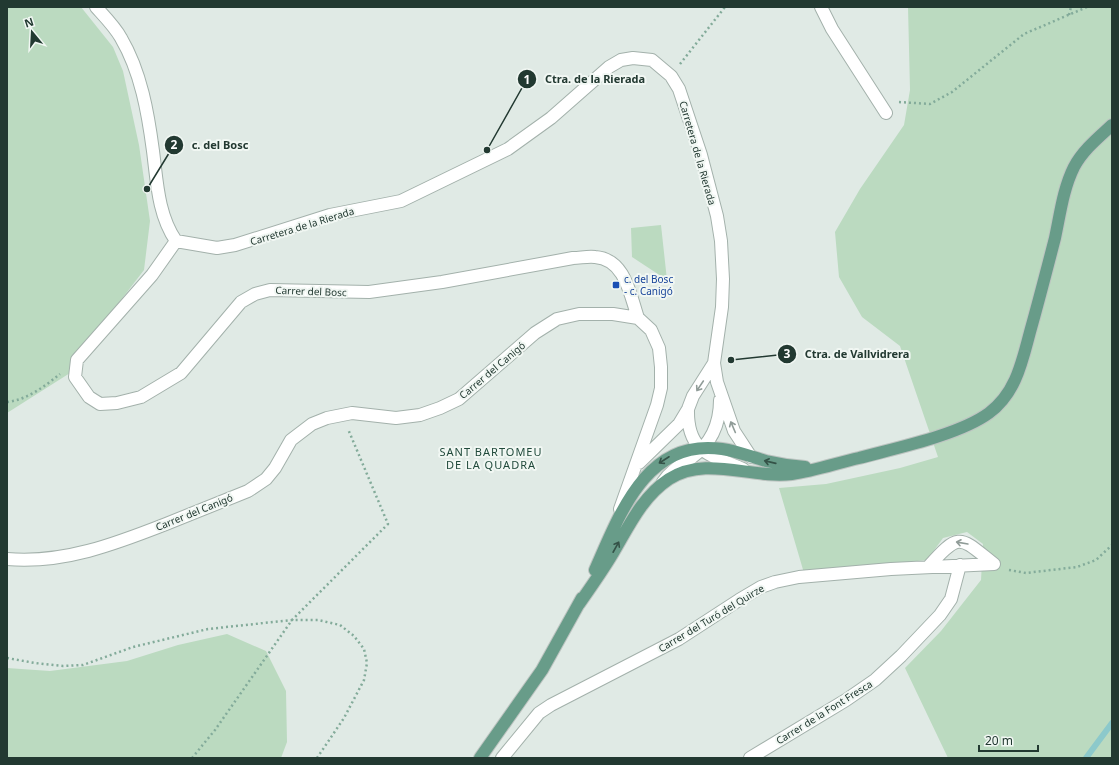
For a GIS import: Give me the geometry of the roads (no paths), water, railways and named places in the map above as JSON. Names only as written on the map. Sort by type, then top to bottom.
[{"type":"main road","points":[[579,604],[597,580],[638,509],[650,494],[661,485],[681,473],[694,470],[723,468],[749,472],[792,474],[907,444],[959,428],[981,418],[997,406],[1017,378],[1046,273],[1069,181],[1083,154],[1112,125]]},
{"type":"main road","points":[[480,758],[542,670],[579,604],[610,536],[640,482],[660,462],[682,451],[723,449],[788,465],[817,468]]},
{"type":"street","points":[[96,7],[121,36],[133,61],[141,87],[161,207],[166,227],[176,241]]},
{"type":"street","points":[[821,7],[832,29],[886,113]]},
{"type":"street","name":"Carretera de la Rierada","points":[[176,241],[217,248],[235,245],[330,216],[401,201],[508,149],[527,137],[609,67],[621,60],[633,58],[652,60],[671,76],[679,89],[695,134],[719,229],[722,254],[722,307],[714,363],[720,394],[734,431],[751,457]]},
{"type":"street","name":"Carrer del Bosc","points":[[176,241],[152,275],[77,360],[75,377],[89,397],[100,404],[117,403],[141,397],[181,374],[241,302],[255,294],[270,290],[368,292],[442,282],[573,258],[594,257],[610,261],[619,268],[626,281],[638,318]]},
{"type":"street","name":"Carrer del Canigó","points":[[7,559],[47,559],[83,553],[123,541],[248,491],[270,473],[291,440],[312,424],[352,413],[396,418],[420,415],[440,408],[459,399],[535,333],[556,319],[579,314],[613,314],[638,318]]},
{"type":"street","points":[[610,536],[637,465],[659,393],[661,367],[659,348],[650,330],[638,318]]},
{"type":"street","name":"Carretera de la Rierada","points":[[637,465],[651,450],[667,437],[688,409],[693,396],[714,363]]},
{"type":"street","name":"Carretera de la Rierada","points":[[661,485],[673,470],[696,455],[710,440],[715,430],[720,412],[720,394]]},
{"type":"street","name":"Carretera de la Rierada","points":[[688,409],[690,434],[700,449],[714,458],[749,472]]},
{"type":"street","name":"Carrer del Turó del Quirze","points":[[502,758],[539,713],[551,705],[679,639],[740,600],[768,585],[799,577],[929,566],[994,564],[968,544],[959,542],[947,546],[929,566]]},
{"type":"street","name":"Carrer de la Font Fresca","points":[[750,758],[846,700],[875,680],[896,661],[931,625],[951,599],[960,565]]},
{"type":"waterway","points":[[1086,758],[1112,723]]},
{"type":"place","name":"Ctra. de la Rierada","points":[[487,150]]},
{"type":"place","name":"c. del Bosc","points":[[147,189]]},
{"type":"place","name":"c. del Bosc - c. Canigó","points":[[616,285]]},
{"type":"place","name":"Ctra. de Vallvidrera","points":[[731,360]]},
{"type":"district","name":"SANT BARTOMEU DE LA QUADRA","points":[[491,458]]}]
